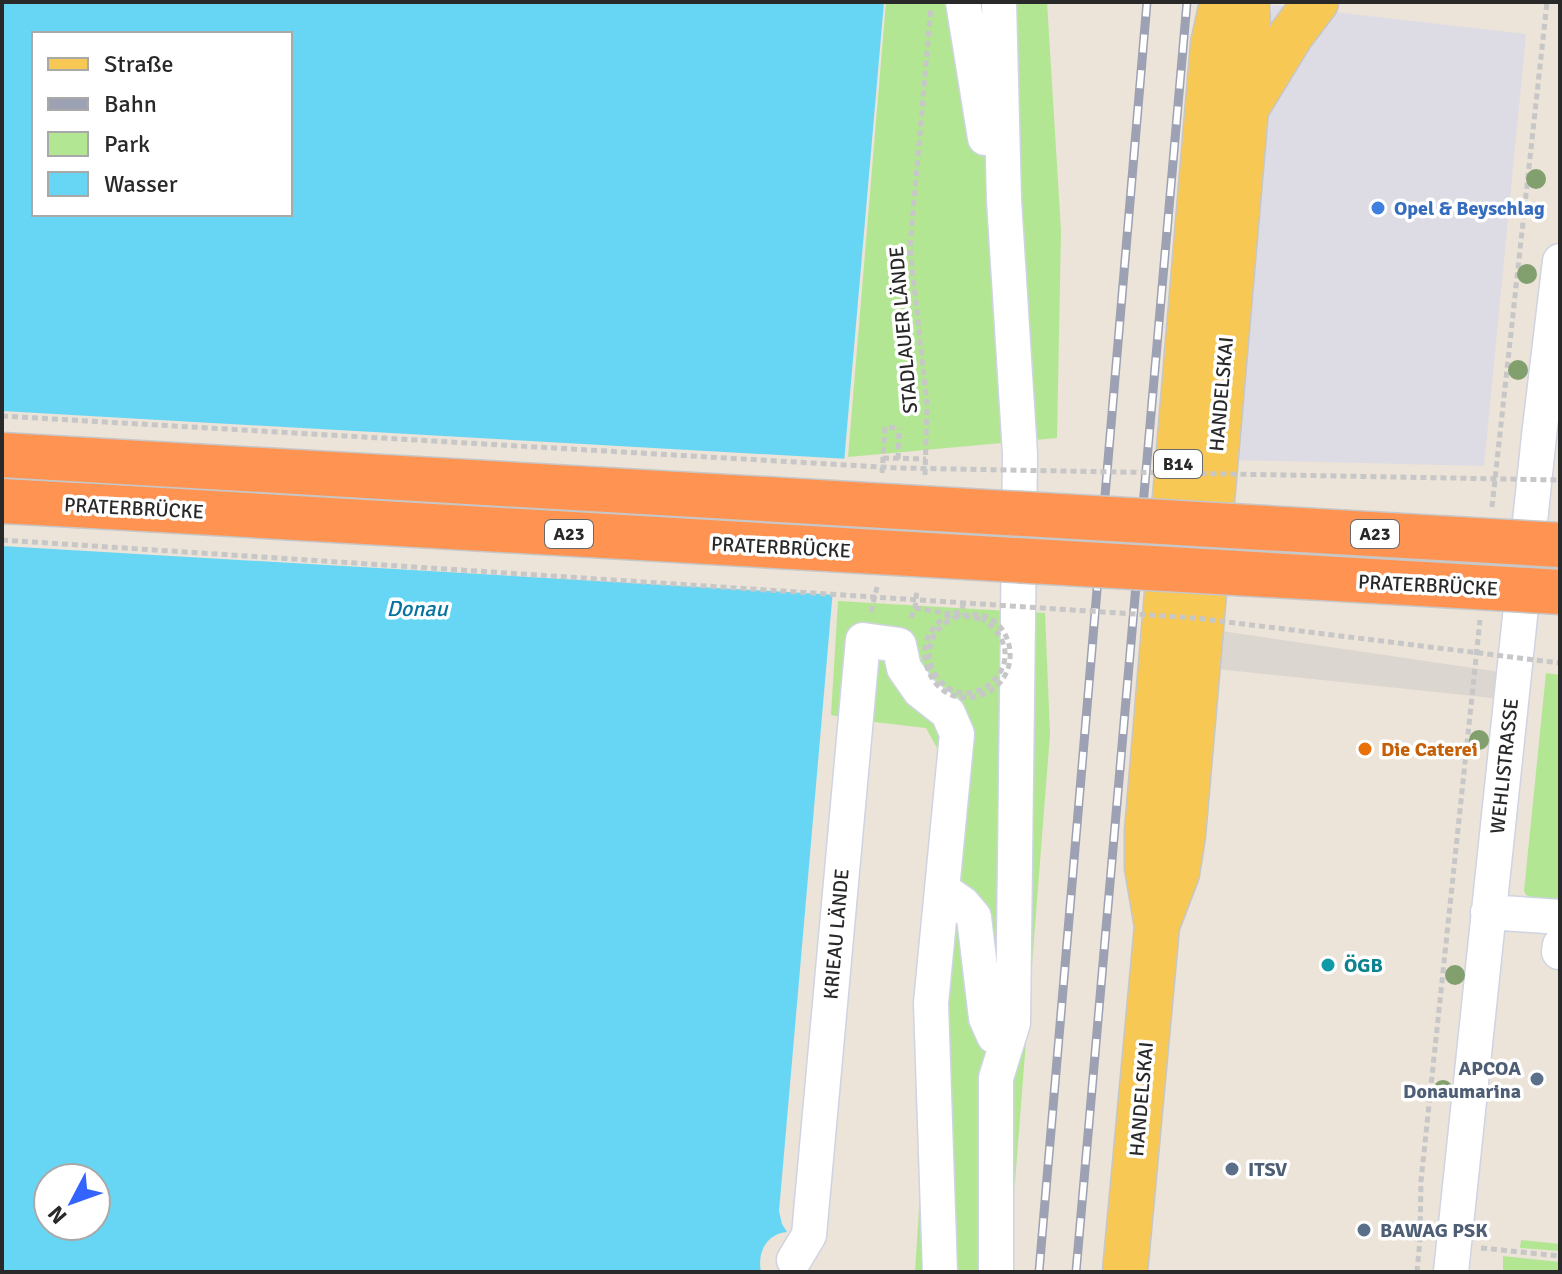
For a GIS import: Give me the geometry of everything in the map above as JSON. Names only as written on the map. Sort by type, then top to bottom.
[{"type":"highway","name":"A23","points":[[2,455],[1560,545]]},
{"type":"highway","name":"PRATERBRÜCKE","points":[[2,501],[1560,592]]},
{"type":"main road","name":"HANDELSKAI","points":[[1125,1272],[1157,926],[1147,867],[1147,832],[1213,44],[1224,2]]},
{"type":"main road","name":"HANDELSKAI","points":[[1157,926],[1177,873],[1183,835],[1246,109],[1249,54],[1247,2]]},
{"type":"main road","points":[[1246,109],[1291,35],[1316,2]]},
{"type":"street","points":[[963,2],[985,136],[1004,200]]},
{"type":"street","points":[[996,1272],[996,1078],[1013,1023],[1020,454],[1004,200],[999,2]]},
{"type":"street","name":"WEHLISTRASSE","points":[[1451,1272],[1560,261]]},
{"type":"street","name":"KRIEAU LÄNDE","points":[[794,1260],[809,1235],[863,640],[899,645],[904,668],[920,691],[948,713],[957,734],[943,890]]},
{"type":"street","points":[[940,1272],[931,1003],[943,890],[963,904],[974,917],[986,1018],[994,1036],[1006,1040]]},
{"type":"street","points":[[1488,912],[1560,917]]},
{"type":"street","points":[[1559,952],[1560,945]]},
{"type":"path","name":"STADLAUER LÄNDE","points":[[924,489],[927,405],[910,247],[932,2]]},
{"type":"path","points":[[1491,511],[1547,2]]},
{"type":"path","points":[[2,416],[898,468],[1560,480]]},
{"type":"path","points":[[899,428],[884,428],[883,458],[927,459]]},
{"type":"path","points":[[898,459],[899,428]]},
{"type":"path","points":[[898,468],[899,428]]},
{"type":"path","points":[[2,540],[1195,618],[1560,663]]},
{"type":"path","points":[[917,578],[915,608],[982,619],[1001,636],[1005,649],[1005,662],[1000,675],[991,685],[979,691],[966,692],[942,684],[930,663],[929,651],[938,629],[947,622],[970,614],[983,614],[995,621],[1009,644],[1007,671],[1000,682],[990,691],[964,697],[938,686],[924,660],[925,645],[931,631],[941,620],[961,611],[964,603]]},
{"type":"path","points":[[1418,1262],[1421,1181],[1481,606]]},
{"type":"path","points":[[1483,1248],[1560,1256]]},
{"type":"shaded area","points":[[1272,5],[1526,34],[1484,466],[1234,460]]},
{"type":"shaded area","points":[[1201,628],[1514,674],[1511,700],[1198,667]]},
{"type":"green space","points":[[886,2],[1047,2],[1061,231],[1057,438],[848,457]]},
{"type":"green space","points":[[838,601],[1045,613],[1050,734],[1015,1182],[1007,1223],[1007,1272],[915,1272],[947,766],[926,728],[831,715]]},
{"type":"green space","points":[[1546,673],[1560,675],[1560,901],[1534,899],[1524,891]]},
{"type":"green space","points":[[1521,1240],[1560,1244],[1560,1251],[1520,1248]]},
{"type":"green space","points":[[1503,1256],[1560,1262],[1560,1272],[1503,1272]]},
{"type":"water","name":"Donau","points":[[2,2],[884,2],[779,1211],[787,1232],[768,1241],[760,1258],[761,1272],[2,1272]]},
{"type":"pier","points":[[2,411],[849,459],[838,595],[2,546]]},
{"type":"railway","points":[[1039,1272],[1147,2]]},
{"type":"railway","points":[[1076,1272],[1187,2]]},
{"type":"place","name":"Opel & Beyschlag","points":[[1378,208]]},
{"type":"place","name":"Die Caterei","points":[[1365,749]]},
{"type":"place","name":"ÖGB","points":[[1328,965]]},
{"type":"place","name":"APCOA Donaumarina","points":[[1537,1079]]},
{"type":"place","name":"ITSV","points":[[1232,1169]]},
{"type":"place","name":"BAWAG PSK","points":[[1364,1230]]}]
